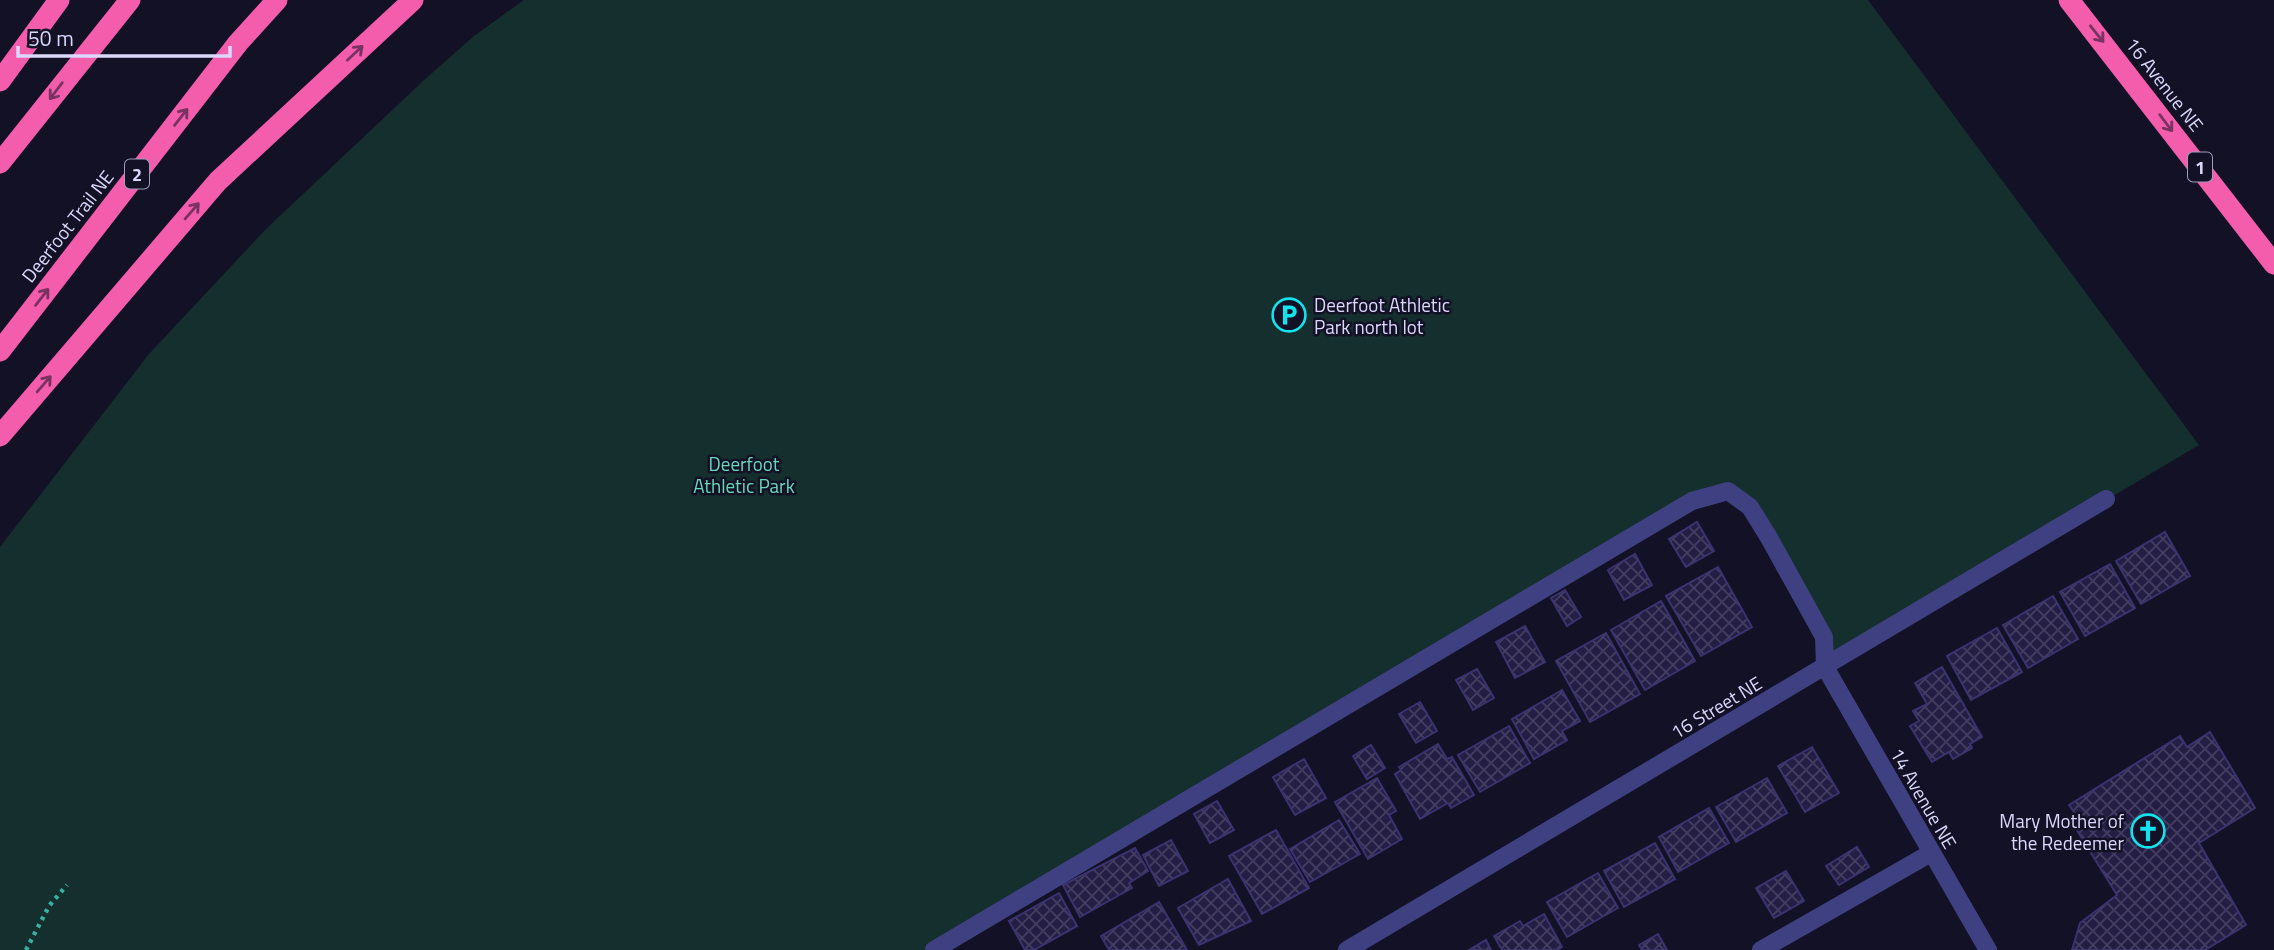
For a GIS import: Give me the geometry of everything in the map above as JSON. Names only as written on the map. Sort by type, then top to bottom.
[{"type":"highway","points":[[0,81],[59,0]]},
{"type":"highway","points":[[0,163],[130,0]]},
{"type":"highway","name":"Deerfoot Trail NE","points":[[0,351],[237,43],[277,0]]},
{"type":"highway","points":[[0,436],[218,181],[413,0]]},
{"type":"highway","name":"16 Avenue NE","points":[[2069,0],[2274,264]]},
{"type":"street","points":[[934,950],[1692,500],[1710,494],[1728,491],[1750,507],[1824,637],[1825,667]]},
{"type":"street","name":"16 Street NE","points":[[1347,950],[2106,499]]},
{"type":"street","name":"14 Avenue NE","points":[[1825,667],[1987,950]]},
{"type":"street","points":[[1761,950],[1931,852]]},
{"type":"path","points":[[26,950],[49,906],[66,885]]},
{"type":"green space","name":"Deerfoot Athletic Park","points":[[524,0],[1868,0],[2199,445],[1825,667],[1824,637],[1750,507],[1710,494],[934,950],[0,950],[0,547],[149,354],[266,229],[423,81],[474,36]]},
{"type":"building","points":[[1697,522],[1714,551],[1686,567],[1669,539]]},
{"type":"building","points":[[2165,532],[2190,576],[2141,604],[2116,561]]},
{"type":"building","points":[[1635,554],[1652,585],[1624,600],[1608,570]]},
{"type":"building","points":[[2110,564],[2135,608],[2085,636],[2060,592]]},
{"type":"building","points":[[1718,567],[1752,627],[1701,656],[1666,596]]},
{"type":"building","points":[[1565,590],[1581,617],[1567,626],[1551,598]]},
{"type":"building","points":[[2053,596],[2078,639],[2028,668],[2003,625]]},
{"type":"building","points":[[1661,601],[1695,661],[1645,690],[1611,630]]},
{"type":"building","points":[[1525,626],[1545,662],[1515,678],[1496,642]]},
{"type":"building","points":[[1997,628],[2022,672],[1971,700],[1947,656]]},
{"type":"building","points":[[1606,633],[1640,694],[1590,722],[1556,661]]},
{"type":"building","points":[[1942,667],[1982,737],[1970,744],[1972,748],[1953,759],[1949,752],[1932,762],[1910,726],[1919,721],[1913,711],[1927,704],[1915,683]]},
{"type":"building","points":[[1477,669],[1494,698],[1473,710],[1456,680]]},
{"type":"building","points":[[1562,690],[1580,721],[1562,731],[1567,740],[1534,759],[1512,719]]},
{"type":"building","points":[[1420,702],[1437,731],[1416,743],[1399,714]]},
{"type":"building","points":[[1509,726],[1530,763],[1480,792],[1458,755]]},
{"type":"building","name":"Mary Mother of the Redeemer","points":[[2210,732],[2255,808],[2199,843],[2246,925],[2205,950],[2072,950],[2080,923],[2117,895],[2070,819],[2076,815],[2069,805],[2180,736],[2187,747]]},
{"type":"building","points":[[1438,744],[1447,759],[1452,757],[1474,795],[1451,808],[1448,803],[1420,819],[1395,774],[1401,770],[1399,767]]},
{"type":"building","points":[[1371,745],[1385,768],[1367,779],[1353,756]]},
{"type":"building","points":[[1812,747],[1839,793],[1805,812],[1778,766]]},
{"type":"building","points":[[1304,759],[1326,798],[1295,815],[1273,777]]},
{"type":"building","points":[[1377,778],[1396,811],[1389,815],[1402,839],[1368,859],[1335,802]]},
{"type":"building","points":[[1767,778],[1787,813],[1736,842],[1716,807]]},
{"type":"building","points":[[1217,801],[1234,830],[1210,843],[1194,814]]},
{"type":"building","points":[[1709,808],[1729,843],[1678,872],[1659,837]]},
{"type":"building","points":[[1339,820],[1360,854],[1310,882],[1290,849]]},
{"type":"building","points":[[1276,830],[1309,888],[1262,914],[1229,856]]},
{"type":"building","points":[[1171,840],[1188,871],[1159,886],[1143,855]]},
{"type":"building","points":[[1655,843],[1675,879],[1624,907],[1604,871]]},
{"type":"building","points":[[1857,847],[1869,867],[1839,885],[1826,866]]},
{"type":"building","points":[[1135,848],[1148,871],[1129,883],[1132,888],[1080,917],[1063,885]]},
{"type":"building","points":[[1786,871],[1804,901],[1774,918],[1756,888]]},
{"type":"building","points":[[1598,873],[1618,908],[1567,937],[1547,902]]},
{"type":"building","points":[[1228,879],[1251,921],[1199,945],[1178,908]]},
{"type":"building","points":[[1059,893],[1077,926],[1034,950],[1025,950],[1009,921]]},
{"type":"building","points":[[1159,902],[1187,950],[1109,950],[1101,936]]},
{"type":"building","points":[[1544,914],[1562,947],[1557,950],[1502,950],[1494,936],[1520,921],[1523,926]]},
{"type":"building","points":[[1658,934],[1667,950],[1642,950],[1639,945]]},
{"type":"building","points":[[1486,940],[1491,950],[1469,950]]},
{"type":"place","name":"Deerfoot Athletic Park north lot","points":[[1289,315]]},
{"type":"place","name":"Mary Mother of the Redeemer","points":[[2148,831]]}]
